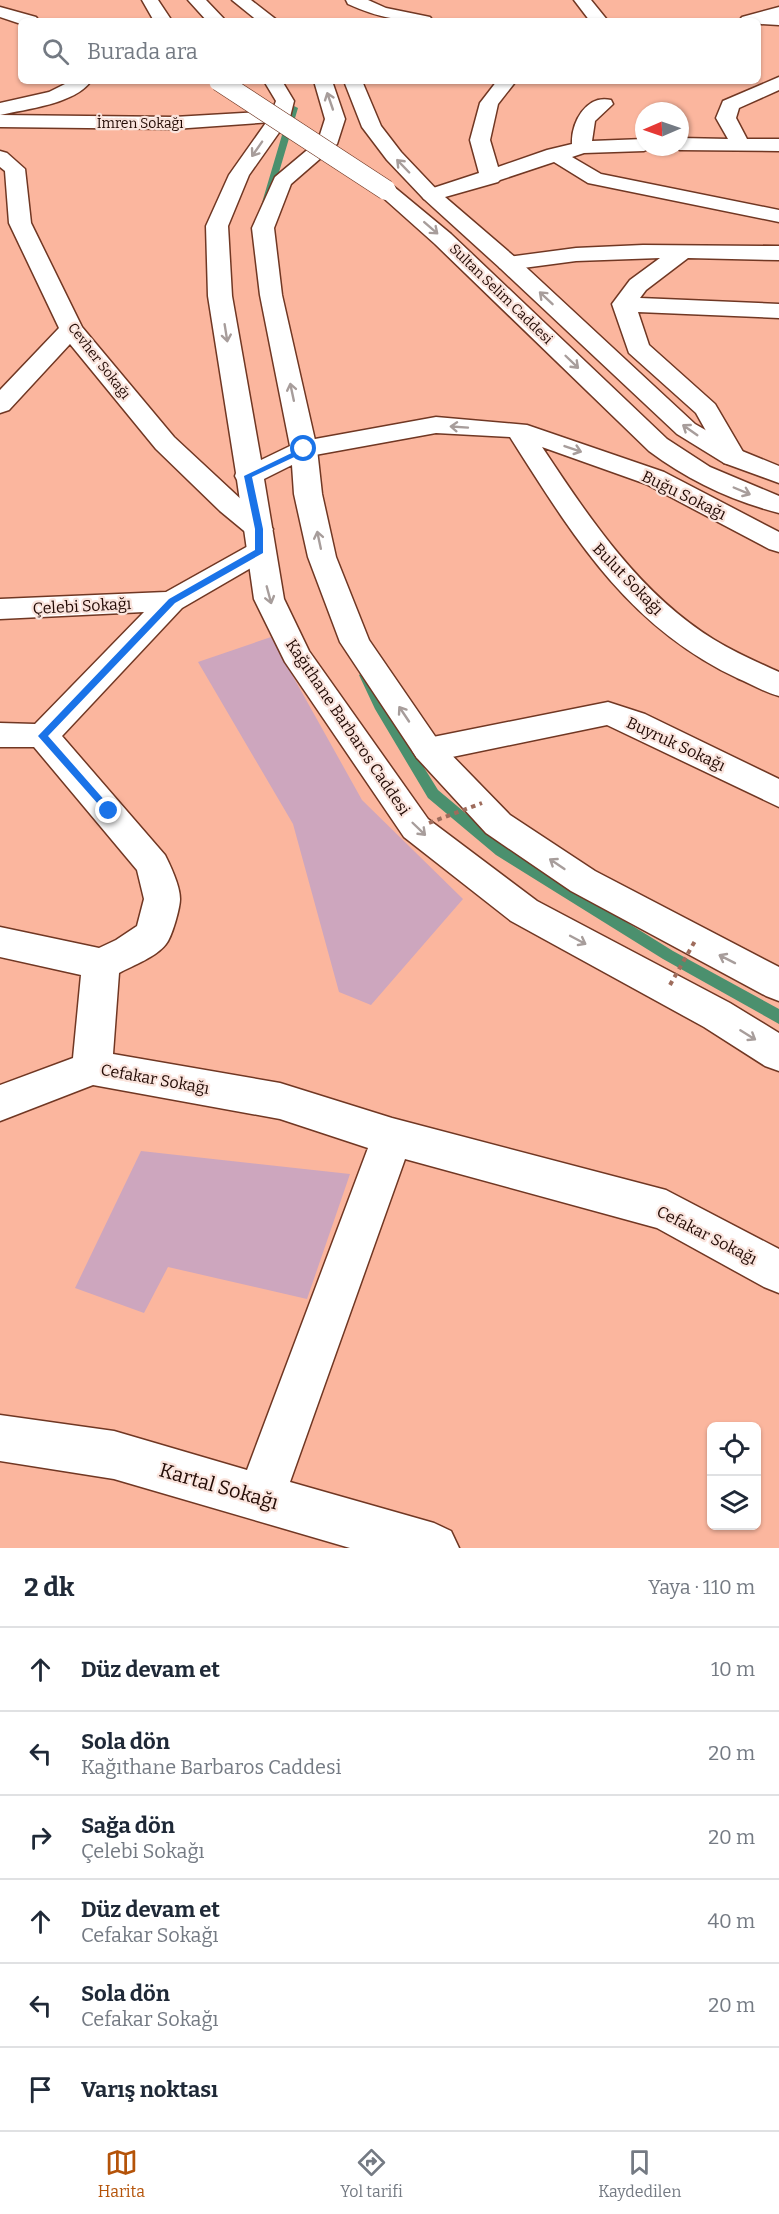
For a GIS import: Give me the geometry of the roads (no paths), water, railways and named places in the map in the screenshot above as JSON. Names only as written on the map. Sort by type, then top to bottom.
[{"type":"street","points":[[150,0],[161,18]]},
{"type":"street","points":[[196,0],[214,18]]},
{"type":"street","points":[[240,0],[265,18]]},
{"type":"street","points":[[354,0],[381,12],[410,18]]},
{"type":"street","points":[[582,0],[597,18]]},
{"type":"street","points":[[0,12],[20,18]]},
{"type":"street","points":[[760,18],[779,12]]},
{"type":"street","points":[[761,20],[779,20]]},
{"type":"street","points":[[740,143],[726,118],[730,105],[779,83]]},
{"type":"street","points":[[0,109],[43,98],[80,84]]},
{"type":"street","name":"Sultan Selim Caddesi","points":[[224,84],[386,190],[443,239],[666,452],[683,465],[779,505]]},
{"type":"street","points":[[275,84],[285,101],[280,117]]},
{"type":"street","name":"Kağıthane Barbaros Caddesi","points":[[324,84],[336,119],[327,144],[282,181],[263,228],[245,296],[248,476],[269,599],[296,655],[416,828],[524,911],[717,1015],[779,1054]]},
{"type":"street","name":"Sultan Selim Caddesi","points":[[358,84],[372,127],[394,156],[431,195],[508,262],[686,429],[733,457],[779,475]]},
{"type":"street","points":[[491,178],[480,140],[489,103],[505,84]]},
{"type":"street","points":[[582,147],[581,131],[591,111],[604,104]]},
{"type":"street","name":"İmren Sokağı","points":[[0,121],[174,123],[280,117]]},
{"type":"street","name":"Kağıthane Barbaros Caddesi","points":[[280,117],[239,175],[217,226],[304,449],[308,494],[322,557],[355,642],[428,750],[498,824],[583,881],[779,985]]},
{"type":"street","points":[[689,144],[779,145]]},
{"type":"street","points":[[431,195],[491,178],[554,154],[582,147],[635,145]]},
{"type":"street","points":[[554,154],[595,178],[779,216]]},
{"type":"street","name":"Cevher Sokağı","points":[[0,157],[15,169],[21,223],[71,329],[165,443],[230,505],[259,540]]},
{"type":"street","points":[[624,304],[638,285],[683,251]]},
{"type":"street","points":[[508,262],[592,252],[779,253]]},
{"type":"street","points":[[624,304],[779,311]]},
{"type":"street","points":[[624,304],[638,348],[706,410],[733,457]]},
{"type":"street","points":[[0,405],[71,329]]},
{"type":"street","name":"Buğu Sokağı","points":[[248,476],[304,449],[436,425],[518,430],[655,478],[779,543]]},
{"type":"street","name":"Bulut Sokağı","points":[[518,430],[592,542],[647,603],[701,646],[779,685]]},
{"type":"street","name":"Çelebi Sokağı","points":[[0,609],[172,601],[259,540]]},
{"type":"street","points":[[43,736],[172,601]]},
{"type":"street","name":"Buyruk Sokağı","points":[[428,750],[608,713],[634,723],[779,794]]},
{"type":"street","points":[[0,735],[43,736],[153,865],[162,899],[153,934],[129,951],[101,964],[0,942]]},
{"type":"street","name":"Cefakar Sokağı","points":[[101,964],[92,1068],[280,1101],[392,1137],[666,1210],[779,1272]]},
{"type":"street","points":[[0,1102],[92,1068]]},
{"type":"street","points":[[260,1498],[392,1137]]},
{"type":"street","name":"Kartal Sokağı","points":[[0,1438],[114,1455],[434,1548]]},
{"type":"waterway","points":[[265,206],[294,108]]},
{"type":"waterway","points":[[365,675],[381,709],[433,794],[501,851],[668,955],[779,1017]]}]
